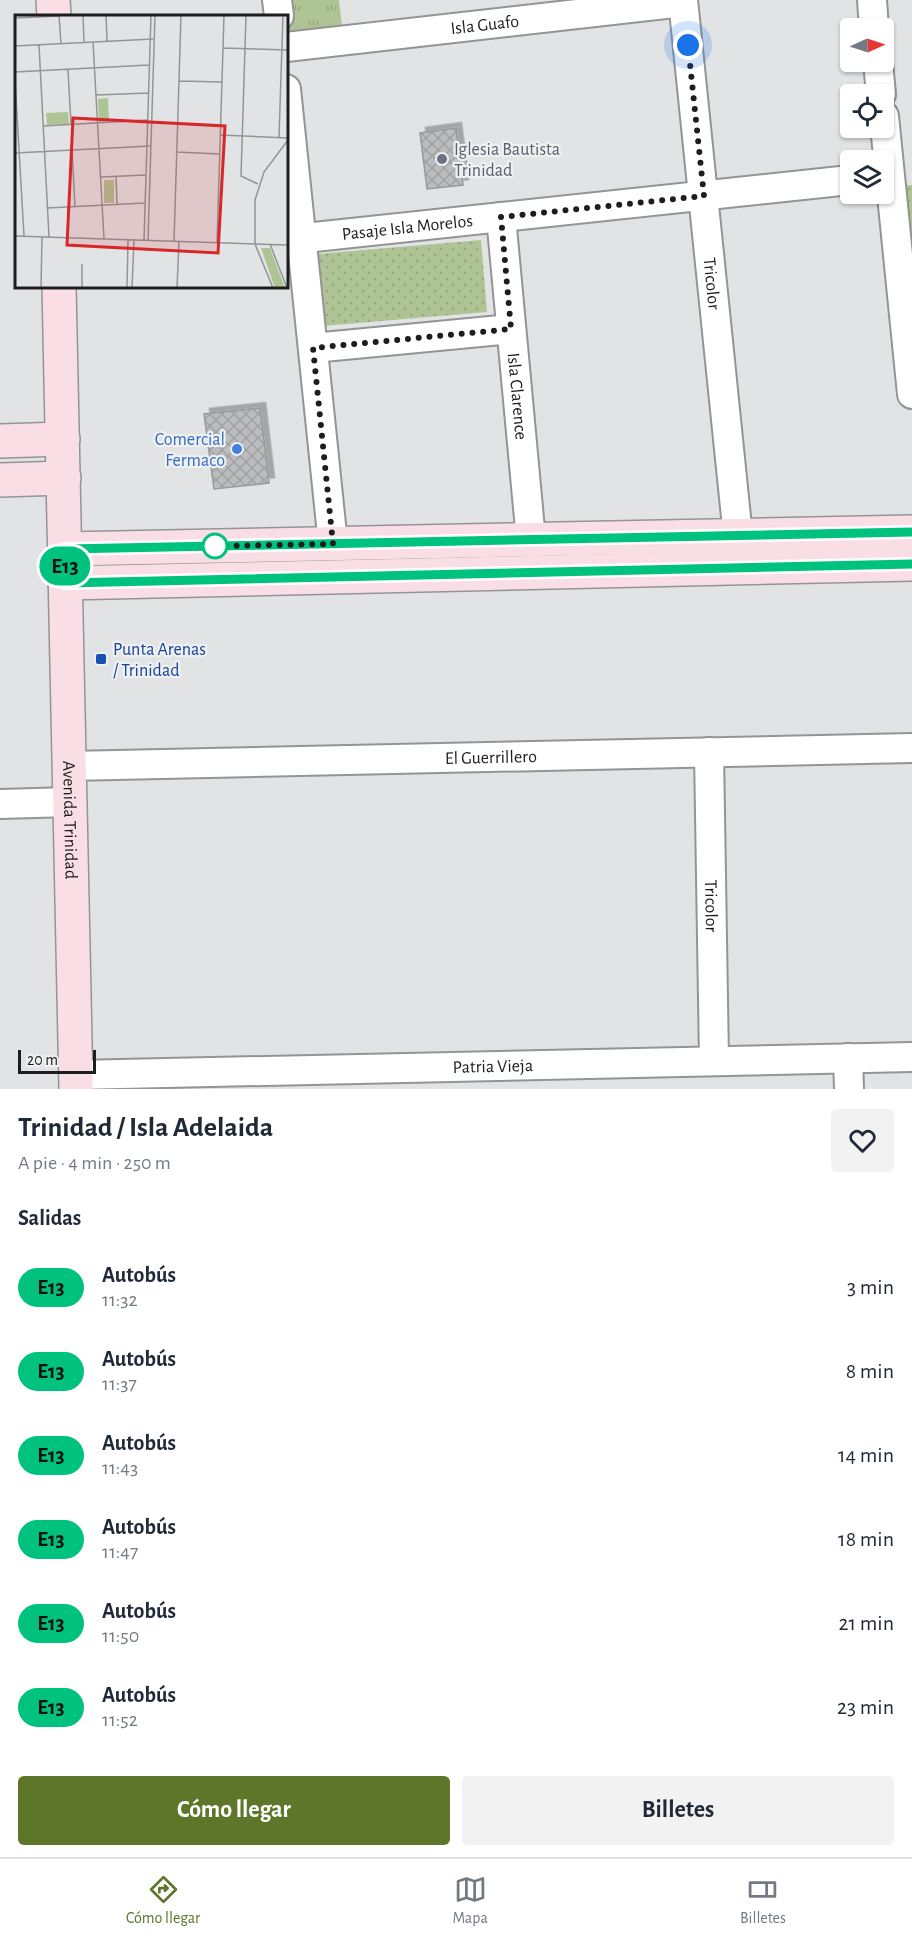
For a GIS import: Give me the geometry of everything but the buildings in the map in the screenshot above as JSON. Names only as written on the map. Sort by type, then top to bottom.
[{"type":"main road","points":[[53,0],[54,15]]},
{"type":"main road","name":"Avenida Trinidad","points":[[59,288],[75,1082]]},
{"type":"main road","points":[[0,441],[63,439]]},
{"type":"main road","points":[[0,480],[64,478]]},
{"type":"main road","points":[[65,549],[912,532]]},
{"type":"main road","points":[[65,583],[912,564]]},
{"type":"street","points":[[278,0],[279,15]]},
{"type":"street","points":[[872,0],[873,18]]},
{"type":"street","name":"Isla Guafo","points":[[288,47],[683,1]]},
{"type":"street","name":"Tricolor","points":[[683,1],[741,568]]},
{"type":"street","points":[[288,126],[294,239],[313,348],[333,544]]},
{"type":"street","points":[[888,138],[895,176],[912,394]]},
{"type":"street","name":"Pasaje Isla Morelos","points":[[294,239],[840,181]]},
{"type":"street","name":"Isla Clarence","points":[[501,217],[531,540]]},
{"type":"street","points":[[313,348],[511,329]]},
{"type":"street","name":"El Guerrillero","points":[[69,766],[912,748]]},
{"type":"street","name":"Tricolor","points":[[709,752],[714,1061]]},
{"type":"street","points":[[0,804],[70,802]]},
{"type":"street","name":"Patria Vieja","points":[[75,1082],[714,1061],[912,1057]]},
{"type":"street","points":[[848,1058],[849,1089]]},
{"type":"green space","points":[[287,0],[339,0],[342,27],[290,32]]},
{"type":"green space","points":[[912,185],[912,257],[899,186]]},
{"type":"green space","points":[[481,240],[487,312],[323,326],[317,254]]},
{"type":"bus line","name":"E13","points":[[912,532],[65,549],[65,583],[912,564]]},
{"type":"place","name":"Iglesia Bautista Trinidad","points":[[442,159]]},
{"type":"place","name":"Comercial Fermaco","points":[[237,449]]},
{"type":"place","name":"Punta Arenas / Trinidad","points":[[101,659]]},
{"type":"route","points":[[215,546],[333,544],[313,348],[511,329],[501,217],[704,196],[688,45]]}]
